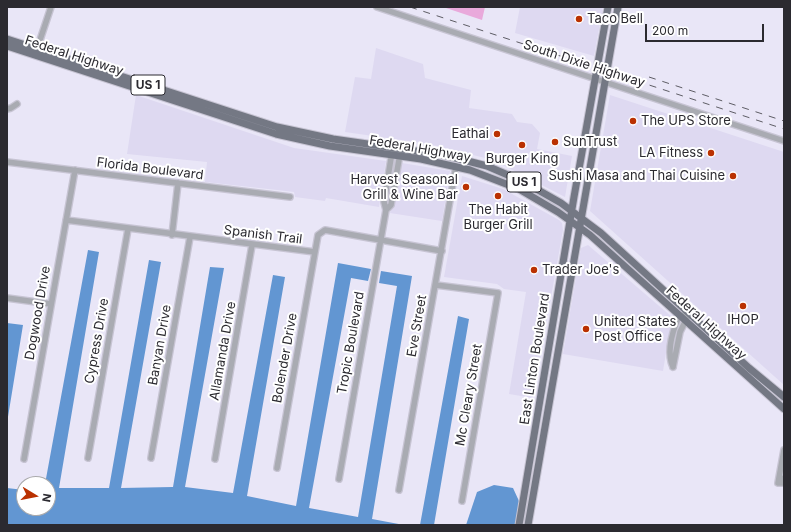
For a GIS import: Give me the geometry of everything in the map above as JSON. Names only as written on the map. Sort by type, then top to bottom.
[{"type":"main road","name":"East Linton Boulevard","points":[[519,525],[532,453],[546,358],[608,7]]},
{"type":"main road","name":"East Linton Boulevard","points":[[528,525],[618,7]]},
{"type":"main road","name":"Federal Highway","points":[[7,39],[266,124],[309,135],[396,151],[456,166],[519,189],[579,228],[784,409]]},
{"type":"main road","name":"Federal Highway","points":[[7,46],[263,130],[301,140],[330,146],[444,154],[487,166],[524,182],[572,210],[581,217],[782,396]]},
{"type":"main road","points":[[586,134],[593,145]]},
{"type":"main road","points":[[301,140],[309,135]]},
{"type":"main road","points":[[546,358],[556,360]]},
{"type":"main road","points":[[764,391],[769,390],[782,396]]},
{"type":"street","points":[[37,49],[51,7]]},
{"type":"street","name":"South Dixie Highway","points":[[377,7],[784,141]]},
{"type":"street","points":[[7,109],[17,104]]},
{"type":"street","name":"Tropic Boulevard","points":[[339,479],[380,240],[386,210],[391,205],[396,151]]},
{"type":"street","name":"Florida Boulevard","points":[[7,162],[290,197]]},
{"type":"street","name":"Eve Street","points":[[399,490],[456,166]]},
{"type":"street","name":"Dogwood Drive","points":[[24,459],[75,170]]},
{"type":"street","points":[[172,235],[178,183]]},
{"type":"street","name":"Spanish Trail","points":[[66,220],[172,235],[315,252],[318,235],[325,230],[442,250]]},
{"type":"street","name":"Cypress Drive","points":[[88,458],[128,229]]},
{"type":"street","name":"Banyan Drive","points":[[151,458],[190,237]]},
{"type":"street","name":"Allamanda Drive","points":[[215,459],[252,245]]},
{"type":"street","name":"Bolender Drive","points":[[277,468],[315,252]]},
{"type":"street","name":"Mc Cleary Street","points":[[436,285],[498,293],[462,501]]},
{"type":"street","points":[[7,298],[51,304]]},
{"type":"street","points":[[682,318],[673,367],[669,359],[676,324],[682,318],[690,313]]},
{"type":"street","points":[[784,450],[778,483],[783,483],[784,478]]},
{"type":"shaded area","points":[[443,7],[485,7],[482,20]]},
{"type":"shaded area","points":[[520,7],[603,7],[594,56],[515,33]]},
{"type":"shaded area","points":[[376,48],[423,64],[425,78],[471,90],[469,108],[512,114],[517,122],[532,124],[540,133],[537,149],[572,156],[565,197],[493,160],[429,144],[345,132],[355,77],[371,79]]},
{"type":"shaded area","points":[[136,95],[294,148],[386,161],[379,207],[326,198],[325,201],[295,197],[294,192],[205,182],[207,162],[127,154]]},
{"type":"shaded area","points":[[610,95],[784,152],[784,385],[590,211]]},
{"type":"shaded area","points":[[402,163],[450,171],[442,221],[390,213],[396,196]]},
{"type":"shaded area","points":[[462,176],[503,189],[562,223],[563,230],[533,398],[509,394],[526,292],[504,289],[497,284],[444,277]]},
{"type":"shaded area","points":[[588,245],[672,317],[663,371],[563,354],[581,248]]},
{"type":"water","points":[[88,250],[99,252],[59,488],[109,488],[149,260],[161,262],[121,488],[173,487],[210,267],[224,268],[185,487],[233,493],[273,275],[285,277],[247,496],[296,506],[338,263],[371,269],[368,281],[351,278],[309,508],[358,517],[397,286],[379,283],[381,271],[412,276],[372,519],[404,525],[7,525],[7,488],[16,489],[16,516],[56,516],[56,476],[46,476]]},
{"type":"water","points":[[458,316],[469,319],[434,525],[420,525]]},
{"type":"water","points":[[7,323],[23,325],[7,423]]},
{"type":"water","points":[[494,485],[513,488],[530,525],[466,525],[477,492]]},
{"type":"railway","points":[[410,7],[784,129]]},
{"type":"railway","points":[[649,77],[784,121]]},
{"type":"place","name":"Taco Bell","points":[[579,19]]},
{"type":"place","name":"The UPS Store","points":[[633,121]]},
{"type":"place","name":"Eathai","points":[[497,134]]},
{"type":"place","name":"SunTrust","points":[[555,142]]},
{"type":"place","name":"Burger King","points":[[522,145]]},
{"type":"place","name":"LA Fitness","points":[[711,153]]},
{"type":"place","name":"Sushi Masa and Thai Cuisine","points":[[733,176]]},
{"type":"place","name":"Harvest Seasonal Grill & Wine Bar","points":[[466,187]]},
{"type":"place","name":"The Habit Burger Grill","points":[[498,196]]},
{"type":"place","name":"Trader Joe's","points":[[534,270]]},
{"type":"place","name":"IHOP","points":[[743,306]]},
{"type":"place","name":"United States Post Office","points":[[586,329]]}]
